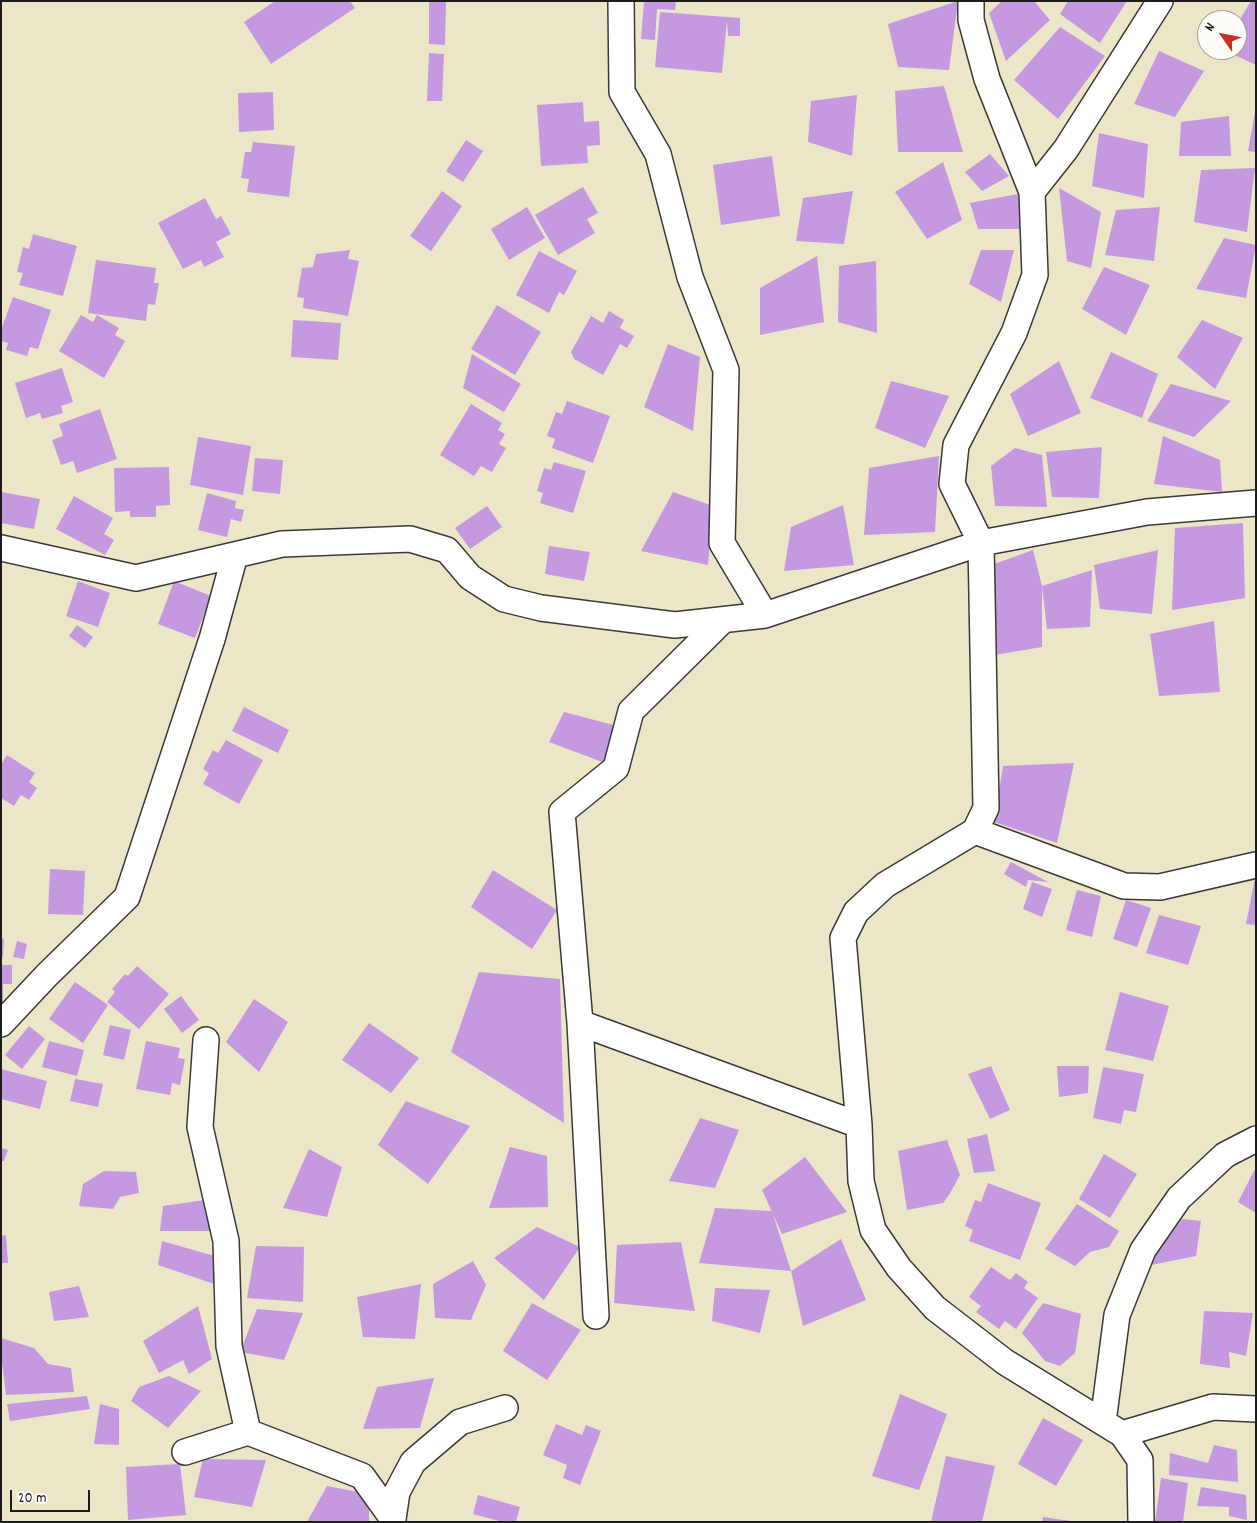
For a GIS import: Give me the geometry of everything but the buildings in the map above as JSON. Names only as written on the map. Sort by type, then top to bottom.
[{"type":"street","points":[[622,1],[622,92],[658,154],[690,277],[726,370],[722,543],[766,615]]},
{"type":"street","points":[[971,1],[971,20],[987,79],[1032,192],[1035,275],[1014,333],[956,444],[952,484],[981,543],[986,808],[975,831],[885,885],[856,912],[843,938],[859,1126],[861,1182],[873,1230],[899,1268],[935,1308],[1005,1362],[1112,1428],[1140,1460],[1141,1522]]},
{"type":"street","points":[[1032,192],[1066,149],[1160,1]]},
{"type":"street","points":[[1,548],[136,578],[282,544],[410,539],[447,550],[470,577],[504,599],[540,608],[674,625],[766,615],[981,543],[1147,512],[1256,502]]},
{"type":"street","points":[[1,1024],[47,975],[127,897],[212,639],[234,555]]},
{"type":"street","points":[[596,1316],[580,1023],[562,812],[616,768],[631,711],[723,620]]},
{"type":"street","points":[[975,831],[1124,886],[1160,887],[1256,865]]},
{"type":"street","points":[[580,1023],[859,1126]]},
{"type":"street","points":[[206,1040],[200,1127],[226,1241],[229,1346],[248,1432]]},
{"type":"street","points":[[1112,1428],[1117,1315],[1143,1250],[1179,1198],[1225,1155],[1256,1139]]},
{"type":"street","points":[[1112,1428],[1213,1407],[1256,1409]]},
{"type":"street","points":[[393,1520],[397,1492],[413,1462],[460,1422],[505,1408]]},
{"type":"street","points":[[185,1452],[248,1432],[362,1476],[393,1520]]}]
